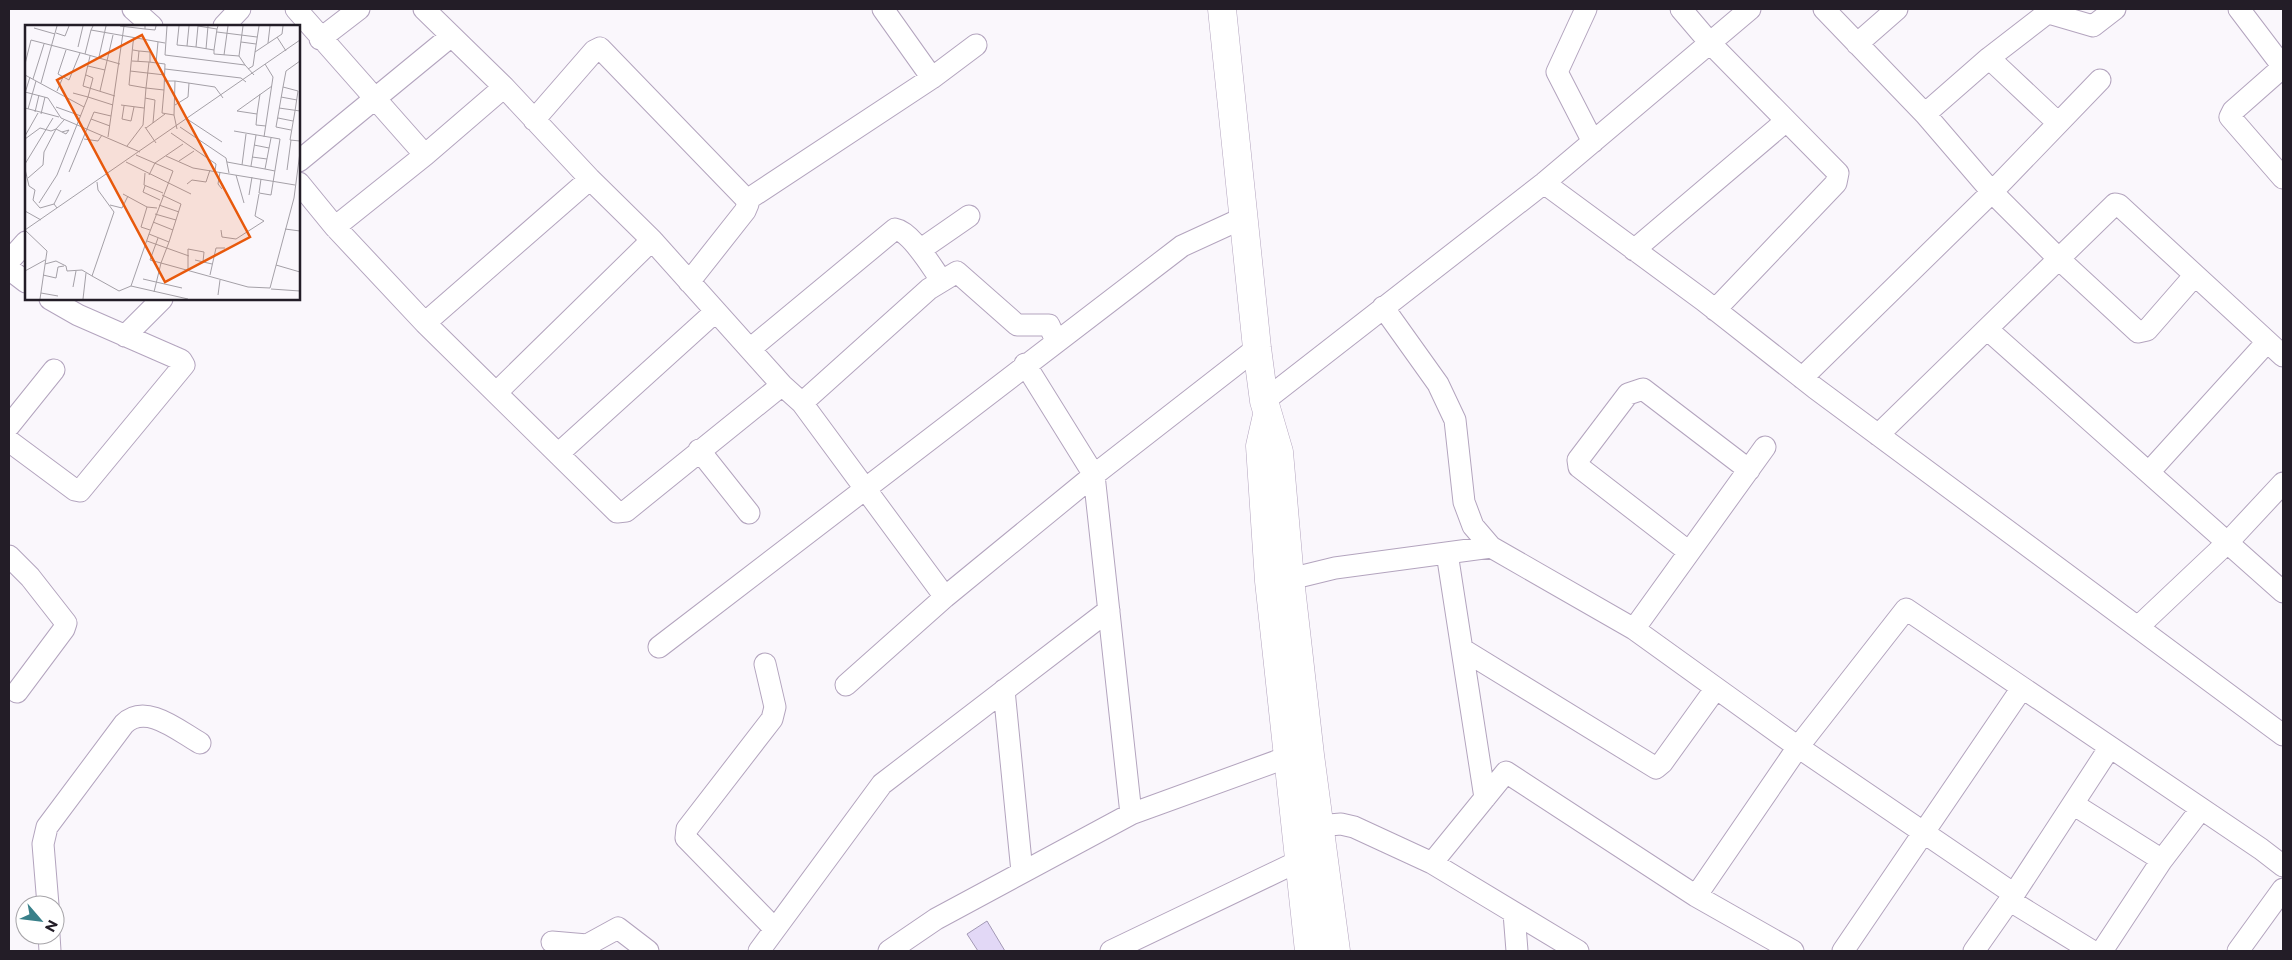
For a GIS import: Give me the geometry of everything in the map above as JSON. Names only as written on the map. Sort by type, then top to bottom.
[{"type":"main road","points":[[1222,9],[1257,348],[1265,407],[1260,446],[1280,580],[1307,826],[1299,861],[1309,951]]},
{"type":"main road","points":[[1280,580],[1288,757],[1307,826],[1336,951]]},
{"type":"street","points":[[133,9],[151,25]]},
{"type":"street","points":[[225,25],[240,9]]},
{"type":"street","points":[[296,9],[320,39],[425,155]]},
{"type":"street","points":[[320,39],[359,9]]},
{"type":"street","points":[[424,9],[450,37],[504,87],[590,179],[652,240],[782,385],[802,403],[945,597]]},
{"type":"street","points":[[883,9],[932,78]]},
{"type":"street","points":[[1586,9],[1557,72],[1593,142]]},
{"type":"street","points":[[1681,9],[1710,43],[1836,170],[1838,178],[1836,183],[1715,310]]},
{"type":"street","points":[[1265,407],[1384,307],[1544,183],[1750,9]]},
{"type":"street","points":[[1824,9],[1924,114],[1992,192],[2059,260],[2138,332],[2147,330],[2195,275]]},
{"type":"street","points":[[1857,44],[1897,9]]},
{"type":"street","points":[[1924,114],[1989,58],[2046,14],[2093,26],[2115,9]]},
{"type":"street","points":[[2239,9],[2283,67],[2233,111],[2230,117],[2283,178]]},
{"type":"street","points":[[300,160],[450,37]]},
{"type":"street","points":[[747,200],[932,78],[976,45]]},
{"type":"street","points":[[534,120],[594,51],[600,48],[747,200],[748,204],[745,211],[689,282]]},
{"type":"street","points":[[1989,58],[2057,122]]},
{"type":"street","points":[[1802,378],[1992,192],[2057,122],[2100,80]]},
{"type":"street","points":[[335,227],[425,155],[504,87]]},
{"type":"street","points":[[1634,250],[1786,121]]},
{"type":"street","points":[[424,323],[590,179]]},
{"type":"street","points":[[1544,183],[1715,310],[1878,435],[2282,732]]},
{"type":"street","points":[[300,184],[335,227],[424,323],[612,509],[621,513],[782,385]]},
{"type":"street","points":[[1878,435],[2117,204],[2283,356]]},
{"type":"street","points":[[920,250],[969,216]]},
{"type":"street","points":[[659,647],[867,490],[1025,364],[1182,246],[1244,218]]},
{"type":"street","points":[[750,350],[892,230],[902,231],[920,250],[942,281]]},
{"type":"street","points":[[496,393],[652,240]]},
{"type":"street","points":[[9,261],[25,243]]},
{"type":"street","points":[[9,269],[25,281]]},
{"type":"street","points":[[802,403],[929,289],[956,272],[1017,325],[1049,325],[1056,341]]},
{"type":"street","points":[[9,441],[75,490],[83,489],[184,365],[181,360],[125,336],[52,300]]},
{"type":"street","points":[[125,336],[161,300]]},
{"type":"street","points":[[1384,307],[1438,384],[1455,420],[1464,502],[1473,526],[1491,547],[1634,630],[2011,897],[2092,951]]},
{"type":"street","points":[[558,454],[715,312]]},
{"type":"street","points":[[1988,329],[2150,471],[2283,592]]},
{"type":"street","points":[[2150,471],[2267,342]]},
{"type":"street","points":[[846,685],[945,597],[1094,475],[1257,348]]},
{"type":"street","points":[[1025,364],[1094,475],[1131,814]]},
{"type":"street","points":[[9,426],[54,370]]},
{"type":"street","points":[[1689,552],[1579,467],[1578,460],[1628,394],[1631,391],[1643,389],[1749,470]]},
{"type":"street","points":[[1634,630],[1765,448]]},
{"type":"street","points":[[700,450],[749,513]]},
{"type":"street","points":[[2138,627],[2228,542],[2283,483]]},
{"type":"street","points":[[1280,580],[1335,568],[1491,547]]},
{"type":"street","points":[[1447,553],[1485,798]]},
{"type":"street","points":[[9,556],[30,577],[66,622],[64,629],[17,692]]},
{"type":"street","points":[[1696,896],[1798,747],[1906,609],[2283,866]]},
{"type":"street","points":[[759,951],[882,784],[1109,610]]},
{"type":"street","points":[[1462,648],[1651,767],[1656,768],[1662,763],[1716,688]]},
{"type":"street","points":[[764,664],[775,707],[772,719],[687,829],[686,838],[775,929]]},
{"type":"street","points":[[1843,951],[2022,688]]},
{"type":"street","points":[[1004,690],[1022,872]]},
{"type":"street","points":[[47,895],[43,844],[47,827],[130,719],[139,716],[155,718],[200,743]]},
{"type":"street","points":[[1975,951],[2110,747]]},
{"type":"street","points":[[889,951],[936,919],[1131,814],[1288,757]]},
{"type":"street","points":[[1432,864],[1506,772],[1696,896],[1780,948]]},
{"type":"street","points":[[2073,804],[2162,860]]},
{"type":"street","points":[[2102,951],[2162,860],[2201,809]]},
{"type":"street","points":[[1307,826],[1341,824],[1354,827],[1432,864],[1578,951]]},
{"type":"street","points":[[1111,951],[1299,861]]},
{"type":"street","points":[[2238,951],[2283,889]]},
{"type":"street","points":[[1514,913],[1517,951]]},
{"type":"street","points":[[552,942],[587,945],[618,928],[648,951]]},
{"type":"building","points":[[987,921],[1005,951],[978,951],[967,934]]}]
